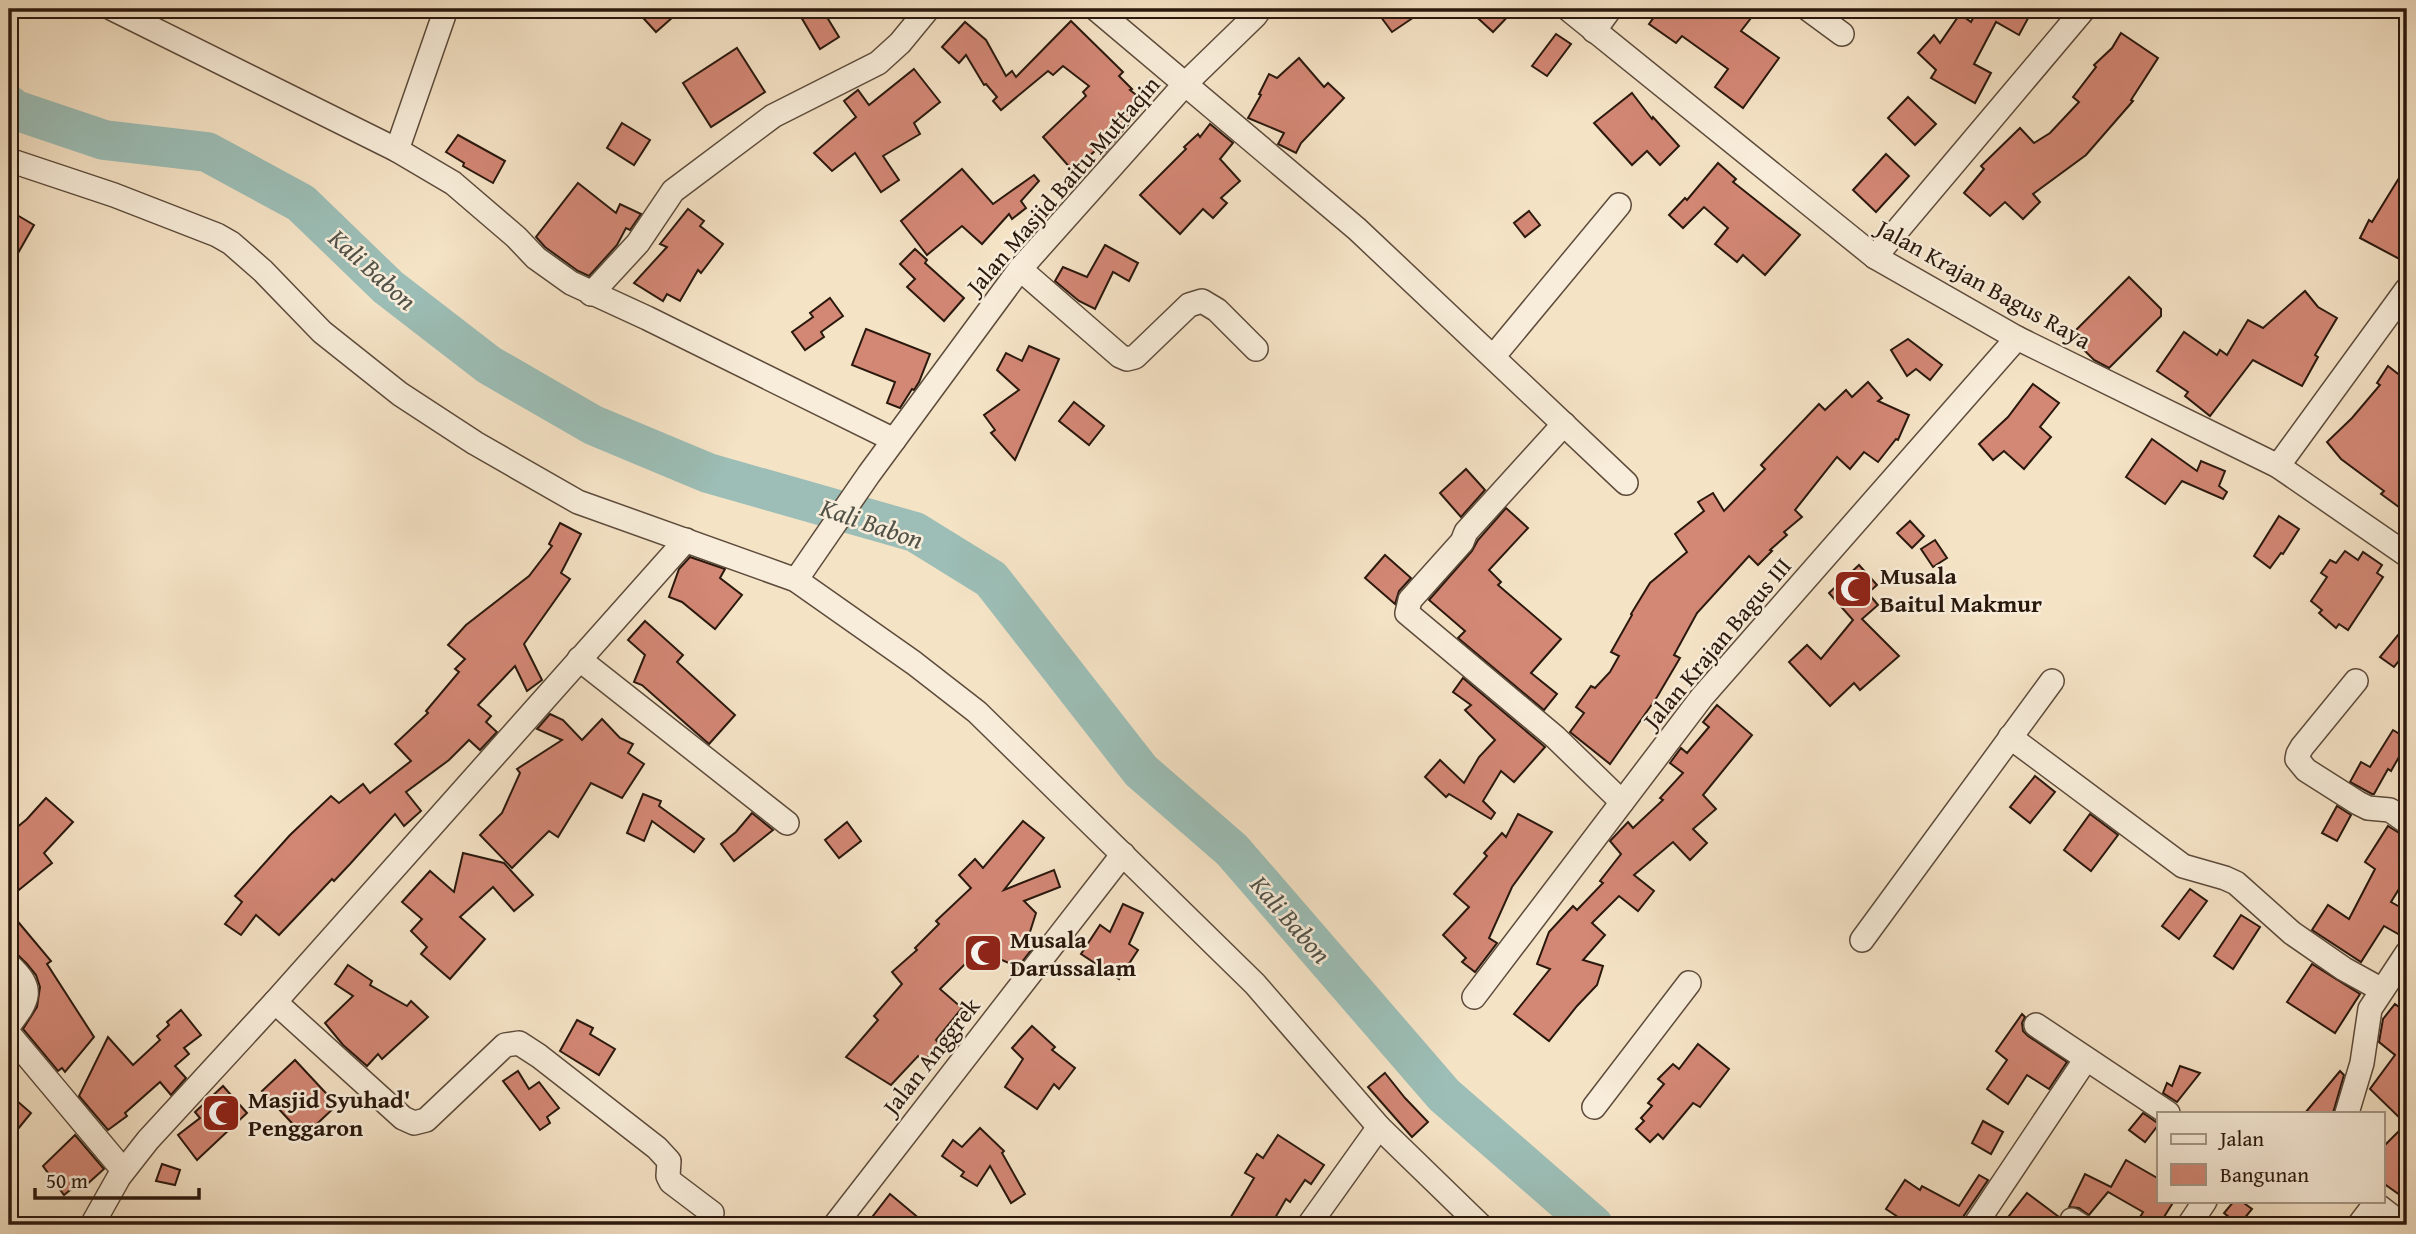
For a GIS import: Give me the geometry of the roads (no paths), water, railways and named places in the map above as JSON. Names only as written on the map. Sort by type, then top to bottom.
[{"type":"street","points":[[113,9],[397,150],[453,183],[516,237],[536,258],[558,275],[591,294],[647,318],[894,440]]},
{"type":"street","points":[[397,150],[446,9]]},
{"type":"street","points":[[591,294],[638,243],[673,191],[773,116],[878,62],[900,43],[928,9]]},
{"type":"street","points":[[1096,9],[1357,229],[1626,483]]},
{"type":"street","name":"Jalan Masjid Baitu Muttaqin","points":[[801,572],[869,474],[1020,269],[1186,83],[1260,9]]},
{"type":"street","name":"Jalan Krajan Bagus Raya","points":[[1568,9],[1875,257],[2017,338],[2278,466],[2407,555]]},
{"type":"street","points":[[1594,31],[1610,9]]},
{"type":"street","points":[[1808,9],[1842,34]]},
{"type":"street","points":[[1875,257],[2084,9]]},
{"type":"street","points":[[9,160],[114,195],[231,243],[322,332],[400,394],[561,495],[685,540],[801,572],[977,712],[1255,984],[1379,1127],[1480,1225]]},
{"type":"street","points":[[1493,357],[1619,205]]},
{"type":"street","points":[[1020,269],[1120,356],[1127,359],[1135,356],[1189,305],[1202,301],[1217,310],[1256,349]]},
{"type":"street","points":[[2278,466],[2407,289]]},
{"type":"street","name":"Jalan Krajan Bagus III","points":[[1474,997],[1702,697],[2017,338]]},
{"type":"street","points":[[1564,424],[1466,532],[1462,542],[1410,600],[1406,613],[1555,737],[1622,802]]},
{"type":"street","points":[[92,1225],[123,1170],[685,540]]},
{"type":"street","points":[[579,659],[787,823]]},
{"type":"street","points":[[1862,940],[2052,681]]},
{"type":"street","points":[[2356,681],[2302,747],[2297,759],[2306,770],[2358,803],[2368,808],[2390,810],[2407,822]]},
{"type":"street","points":[[2010,737],[2183,866],[2236,883],[2292,933],[2344,969],[2382,990]]},
{"type":"street","name":"Jalan Anggrek","points":[[835,1225],[1123,854]]},
{"type":"street","points":[[2347,1112],[2362,1063],[2370,1009],[2407,953]]},
{"type":"street","points":[[9,965],[24,982],[28,992],[21,1009],[9,1025]]},
{"type":"street","points":[[1594,1107],[1689,983]]},
{"type":"street","points":[[275,1002],[404,1118],[414,1123],[425,1120],[505,1045],[519,1043],[657,1148],[669,1161],[669,1179],[712,1213]]},
{"type":"street","points":[[2036,1025],[2166,1112]]},
{"type":"street","points":[[9,1034],[123,1170]]},
{"type":"street","points":[[1975,1225],[2086,1059]]},
{"type":"street","points":[[1309,1225],[1379,1127]]},
{"type":"street","points":[[2189,1225],[2204,1202]]},
{"type":"street","points":[[2360,1225],[2374,1202],[2403,1225]]},
{"type":"waterway","name":"Kali Babon","points":[[9,105],[15,110],[104,140],[207,152],[301,203],[388,287],[489,365],[593,425],[708,473],[915,532],[991,579],[1141,771],[1232,850],[1444,1095],[1593,1225]]},
{"type":"place","name":"Musala Baitul Makmur","points":[[1853,589]]},
{"type":"place","name":"Musala Darussalam","points":[[983,953]]},
{"type":"place","name":"Masjid Syuhad' Penggaron","points":[[221,1113]]}]
